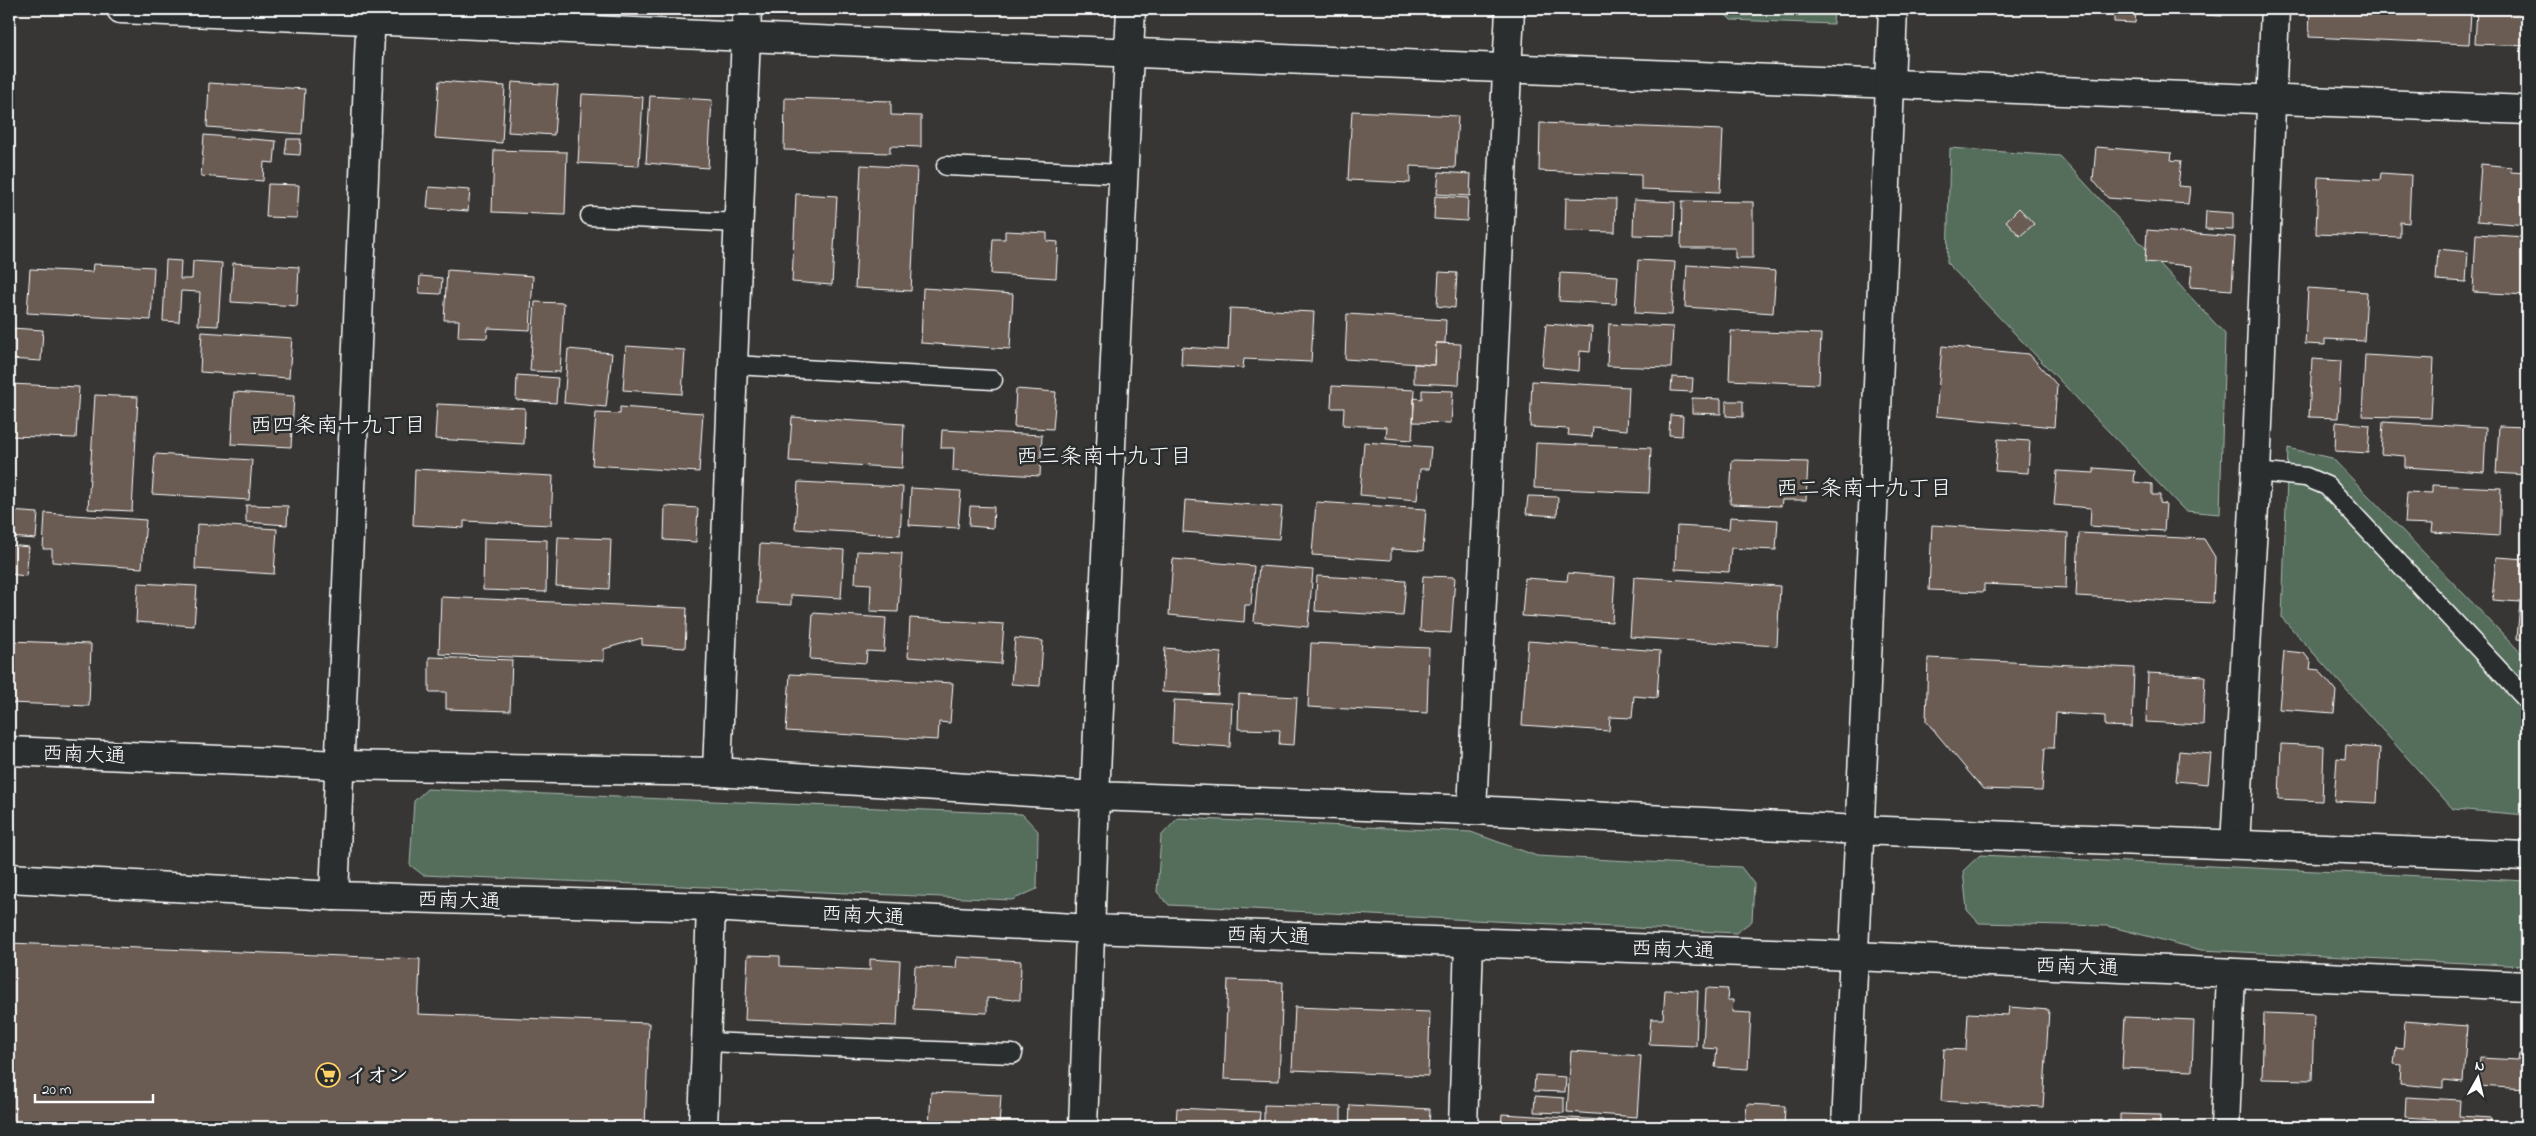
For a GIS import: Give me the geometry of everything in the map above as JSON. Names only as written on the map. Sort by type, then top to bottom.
[{"type":"street","points":[[121,9],[371,14],[746,37],[2527,110]]},
{"type":"street","points":[[718,772],[747,9]]},
{"type":"street","points":[[1083,1127],[1095,796],[1131,9]]},
{"type":"street","points":[[1472,810],[1510,9]]},
{"type":"street","points":[[1846,1127],[1860,830],[1893,9]]},
{"type":"street","points":[[2235,844],[2256,472],[2275,9]]},
{"type":"street","points":[[334,896],[371,14]]},
{"type":"street","name":"西南大通","points":[[9,751],[340,765],[718,772],[1095,796],[1472,810],[1860,830],[2527,856]]},
{"type":"street","name":"西南大通","points":[[9,878],[334,896],[711,907],[1091,929],[1854,956],[2527,986]]},
{"type":"street","points":[[703,1127],[711,907]]},
{"type":"street","points":[[1462,1127],[1469,942]]},
{"type":"street","points":[[2225,1127],[2231,973]]},
{"type":"lane","points":[[946,166],[1123,174]]},
{"type":"lane","points":[[590,216],[739,223]]},
{"type":"lane","points":[[734,365],[993,380]]},
{"type":"lane","points":[[2256,472],[2306,478],[2327,486],[2527,700]]},
{"type":"lane","points":[[706,1042],[1013,1054]]},
{"type":"green space","points":[[1720,9],[1834,9],[1833,24],[1731,20]]},
{"type":"green space","points":[[1950,148],[2060,156],[2225,334],[2220,514],[2185,511],[1947,263]]},
{"type":"green space","points":[[2288,448],[2332,458],[2527,659],[2527,815],[2453,809],[2282,618]]},
{"type":"green space","points":[[427,789],[1022,814],[1038,831],[1037,889],[1012,900],[423,875],[410,865],[414,801]]},
{"type":"green space","points":[[1178,818],[1471,832],[1537,856],[1741,867],[1754,884],[1752,921],[1736,933],[1169,905],[1157,892],[1161,836]]},
{"type":"green space","points":[[1980,855],[2527,881],[2527,966],[2201,950],[2108,926],[1979,923],[1967,910],[1963,871]]},
{"type":"building","points":[[2075,9],[2147,9],[2146,13],[2136,12],[2135,23],[2114,22],[2114,11]]},
{"type":"building","points":[[2154,9],[2223,9],[2222,16],[2154,12]]},
{"type":"building","points":[[2310,9],[2471,12],[2469,44],[2309,37]]},
{"type":"building","points":[[2477,9],[2527,9],[2527,46],[2475,44]]},
{"type":"building","points":[[439,81],[505,86],[502,143],[435,138]]},
{"type":"building","points":[[512,82],[558,85],[554,135],[508,132]]},
{"type":"building","points":[[209,83],[305,89],[302,134],[207,127]]},
{"type":"building","points":[[582,94],[643,97],[639,166],[578,163]]},
{"type":"building","points":[[650,96],[712,100],[708,168],[646,163]]},
{"type":"building","points":[[785,98],[891,101],[891,115],[921,116],[921,147],[890,146],[890,153],[784,150]]},
{"type":"building","points":[[1352,111],[1458,116],[1455,168],[1410,166],[1410,183],[1348,180]]},
{"type":"building","points":[[1540,123],[1723,130],[1720,192],[1641,189],[1641,175],[1539,171]]},
{"type":"building","points":[[204,135],[276,141],[274,163],[264,162],[263,181],[201,176]]},
{"type":"building","points":[[287,139],[301,139],[300,155],[285,154]]},
{"type":"building","points":[[2096,147],[2172,153],[2171,160],[2181,161],[2178,186],[2190,187],[2188,204],[2108,198],[2093,180]]},
{"type":"building","points":[[494,150],[567,152],[565,215],[492,212]]},
{"type":"building","points":[[2481,164],[2512,167],[2511,172],[2527,173],[2527,225],[2477,221]]},
{"type":"building","points":[[861,165],[917,168],[911,291],[855,288]]},
{"type":"building","points":[[1439,172],[1471,174],[1470,196],[1437,194]]},
{"type":"building","points":[[2381,173],[2411,175],[2409,223],[2400,222],[2400,237],[2316,234],[2318,177],[2380,180]]},
{"type":"building","points":[[268,184],[299,185],[297,218],[266,217]]},
{"type":"building","points":[[429,187],[470,190],[468,211],[427,208]]},
{"type":"building","points":[[796,194],[837,196],[832,285],[792,282]]},
{"type":"building","points":[[1435,196],[1468,198],[1467,221],[1434,219]]},
{"type":"building","points":[[1566,198],[1616,199],[1615,232],[1565,231]]},
{"type":"building","points":[[1634,200],[1675,202],[1674,236],[1633,235]]},
{"type":"building","points":[[1682,201],[1753,202],[1753,258],[1735,258],[1735,248],[1681,248]]},
{"type":"building","points":[[2019,208],[2034,224],[2020,236],[2006,221]]},
{"type":"building","points":[[2206,211],[2233,213],[2233,230],[2205,229]]},
{"type":"building","points":[[2147,230],[2235,237],[2232,290],[2190,287],[2192,266],[2145,262]]},
{"type":"building","points":[[1005,231],[1047,233],[1047,241],[1058,242],[1056,278],[991,274],[993,239],[1005,239]]},
{"type":"building","points":[[2476,234],[2527,237],[2527,295],[2473,292]]},
{"type":"building","points":[[2438,249],[2468,252],[2466,282],[2436,280]]},
{"type":"building","points":[[166,260],[181,261],[180,279],[192,279],[193,261],[222,263],[218,326],[198,325],[200,292],[181,291],[179,322],[163,321]]},
{"type":"building","points":[[1638,260],[1675,262],[1672,315],[1635,313]]},
{"type":"building","points":[[233,263],[299,267],[297,306],[231,302]]},
{"type":"building","points":[[93,264],[154,267],[151,320],[27,313],[30,269],[92,272]]},
{"type":"building","points":[[1687,265],[1776,271],[1773,313],[1685,307]]},
{"type":"building","points":[[447,270],[533,276],[530,330],[488,328],[487,338],[458,337],[459,320],[444,320]]},
{"type":"building","points":[[1439,272],[1457,273],[1455,308],[1437,306]]},
{"type":"building","points":[[1560,273],[1618,276],[1616,304],[1559,301]]},
{"type":"building","points":[[420,276],[442,278],[441,294],[419,293]]},
{"type":"building","points":[[923,288],[1013,294],[1010,349],[921,343]]},
{"type":"building","points":[[2308,288],[2367,292],[2364,341],[2325,339],[2325,345],[2305,344]]},
{"type":"building","points":[[535,302],[564,303],[560,372],[530,371]]},
{"type":"building","points":[[1230,308],[1314,312],[1311,362],[1244,359],[1243,368],[1181,365],[1182,347],[1228,350]]},
{"type":"building","points":[[1347,314],[1446,320],[1445,343],[1436,343],[1435,365],[1345,359]]},
{"type":"building","points":[[1546,324],[1592,327],[1590,352],[1580,351],[1579,371],[1542,367]]},
{"type":"building","points":[[1609,324],[1673,327],[1671,368],[1607,366]]},
{"type":"building","points":[[11,328],[43,330],[41,361],[9,359]]},
{"type":"building","points":[[1731,331],[1821,334],[1819,384],[1729,380]]},
{"type":"building","points":[[202,332],[292,338],[289,378],[200,372]]},
{"type":"building","points":[[1436,343],[1461,344],[1459,385],[1414,383],[1414,364],[1435,365]]},
{"type":"building","points":[[626,346],[685,350],[682,394],[623,390]]},
{"type":"building","points":[[1942,346],[2029,354],[2057,385],[2054,427],[1936,416]]},
{"type":"building","points":[[568,349],[612,353],[606,407],[564,403]]},
{"type":"building","points":[[2365,355],[2434,359],[2431,418],[2362,416]]},
{"type":"building","points":[[2312,359],[2341,361],[2338,418],[2309,417]]},
{"type":"building","points":[[517,375],[558,378],[556,403],[516,400]]},
{"type":"building","points":[[1672,377],[1693,378],[1692,392],[1671,391]]},
{"type":"building","points":[[1532,381],[1629,387],[1627,430],[1593,427],[1592,437],[1568,435],[1569,429],[1530,427]]},
{"type":"building","points":[[9,384],[79,387],[76,438],[9,436]]},
{"type":"building","points":[[1332,386],[1415,390],[1412,440],[1386,438],[1387,427],[1343,425],[1344,408],[1331,408]]},
{"type":"building","points":[[1016,389],[1056,392],[1053,429],[1014,427]]},
{"type":"building","points":[[1422,390],[1453,391],[1451,423],[1413,422],[1414,398],[1422,399]]},
{"type":"building","points":[[234,392],[294,396],[291,447],[231,444]]},
{"type":"building","points":[[95,395],[138,397],[132,511],[88,509]]},
{"type":"building","points":[[1692,398],[1721,399],[1721,414],[1692,413]]},
{"type":"building","points":[[1726,401],[1743,401],[1743,417],[1726,416]]},
{"type":"building","points":[[437,404],[525,408],[524,444],[435,439]]},
{"type":"building","points":[[620,407],[703,413],[699,472],[592,465],[596,413],[620,414]]},
{"type":"building","points":[[1670,415],[1683,416],[1682,436],[1669,435]]},
{"type":"building","points":[[792,417],[904,424],[902,468],[789,461]]},
{"type":"building","points":[[2336,422],[2370,425],[2368,453],[2335,451]]},
{"type":"building","points":[[2383,422],[2486,428],[2484,472],[2405,467],[2405,456],[2381,454]]},
{"type":"building","points":[[2499,426],[2527,427],[2527,475],[2496,473]]},
{"type":"building","points":[[942,430],[1042,435],[1040,476],[953,471],[954,448],[941,448]]},
{"type":"building","points":[[1998,439],[2030,441],[2028,473],[1995,471]]},
{"type":"building","points":[[1364,442],[1431,447],[1429,469],[1420,469],[1417,500],[1360,495]]},
{"type":"building","points":[[1536,443],[1651,448],[1649,493],[1534,488]]},
{"type":"building","points":[[155,454],[252,460],[249,500],[152,494]]},
{"type":"building","points":[[1732,460],[1808,462],[1806,500],[1782,500],[1781,506],[1730,504]]},
{"type":"building","points":[[2094,468],[2135,471],[2134,482],[2152,484],[2152,495],[2160,495],[2160,503],[2166,504],[2164,531],[2090,526],[2091,508],[2054,505],[2057,471],[2094,473]]},
{"type":"building","points":[[415,469],[553,476],[551,525],[464,521],[464,528],[413,525]]},
{"type":"building","points":[[798,482],[903,487],[900,535],[795,529]]},
{"type":"building","points":[[2432,485],[2501,488],[2499,536],[2432,532],[2433,524],[2405,523],[2407,492],[2432,493]]},
{"type":"building","points":[[911,488],[961,491],[958,528],[909,525]]},
{"type":"building","points":[[1528,496],[1558,497],[1557,516],[1526,514]]},
{"type":"building","points":[[1185,500],[1282,507],[1279,539],[1183,532]]},
{"type":"building","points":[[1316,502],[1426,509],[1423,551],[1391,549],[1391,560],[1312,555]]},
{"type":"building","points":[[246,505],[288,506],[287,525],[246,522]]},
{"type":"building","points":[[665,506],[698,508],[696,542],[664,540]]},
{"type":"building","points":[[970,506],[994,507],[993,528],[969,526]]},
{"type":"building","points":[[9,511],[38,513],[36,539],[9,537]]},
{"type":"building","points":[[45,513],[146,520],[142,568],[52,562],[52,549],[43,549]]},
{"type":"building","points":[[2527,516],[2527,550],[2524,550]]},
{"type":"building","points":[[1730,517],[1778,520],[1776,550],[1731,548],[1729,572],[1675,569],[1677,526],[1729,529]]},
{"type":"building","points":[[197,524],[277,529],[274,574],[195,569]]},
{"type":"building","points":[[1932,525],[2068,533],[2066,588],[1984,584],[1984,592],[1929,590]]},
{"type":"building","points":[[2079,533],[2204,539],[2215,557],[2213,603],[2076,596]]},
{"type":"building","points":[[558,537],[611,539],[609,589],[556,586]]},
{"type":"building","points":[[484,538],[547,540],[546,592],[483,590]]},
{"type":"building","points":[[760,544],[844,550],[841,598],[791,595],[791,605],[757,603]]},
{"type":"building","points":[[9,545],[29,547],[26,576],[9,574]]},
{"type":"building","points":[[857,551],[902,553],[898,612],[870,611],[871,584],[855,583]]},
{"type":"building","points":[[2496,557],[2527,559],[2527,640],[2517,639],[2520,602],[2492,600]]},
{"type":"building","points":[[1173,559],[1254,566],[1251,605],[1245,605],[1244,622],[1169,615]]},
{"type":"building","points":[[1259,566],[1313,570],[1308,627],[1254,622]]},
{"type":"building","points":[[1568,573],[1615,577],[1612,622],[1522,616],[1525,578],[1567,581]]},
{"type":"building","points":[[1317,576],[1406,581],[1403,616],[1315,611]]},
{"type":"building","points":[[1423,576],[1455,577],[1451,633],[1420,631]]},
{"type":"building","points":[[1634,577],[1780,586],[1777,646],[1630,637]]},
{"type":"building","points":[[138,583],[197,586],[194,626],[136,622]]},
{"type":"building","points":[[441,597],[687,608],[685,648],[642,645],[642,638],[604,649],[604,661],[439,654]]},
{"type":"building","points":[[813,613],[886,618],[884,652],[867,651],[866,663],[810,659]]},
{"type":"building","points":[[910,618],[1004,624],[1001,664],[908,657]]},
{"type":"building","points":[[1015,638],[1043,641],[1040,686],[1011,684]]},
{"type":"building","points":[[9,641],[91,644],[89,706],[9,703]]},
{"type":"building","points":[[1528,641],[1660,651],[1657,698],[1634,696],[1632,718],[1610,717],[1609,731],[1522,725]]},
{"type":"building","points":[[1311,643],[1429,648],[1427,713],[1308,707]]},
{"type":"building","points":[[1165,648],[1221,653],[1218,695],[1162,692]]},
{"type":"building","points":[[2284,651],[2304,653],[2311,662],[2310,669],[2319,670],[2336,691],[2334,713],[2279,709]]},
{"type":"building","points":[[429,657],[512,660],[510,711],[446,709],[446,692],[429,692]]},
{"type":"building","points":[[1928,658],[2134,668],[2132,727],[2105,726],[2105,716],[2056,713],[2054,748],[2045,748],[2042,791],[1983,789],[1926,721]]},
{"type":"building","points":[[2148,673],[2205,676],[2203,725],[2146,722]]},
{"type":"building","points":[[790,674],[953,683],[950,723],[939,722],[938,740],[786,731]]},
{"type":"building","points":[[1239,694],[1297,697],[1294,745],[1279,744],[1280,730],[1238,729]]},
{"type":"building","points":[[1174,700],[1232,703],[1230,747],[1172,743]]},
{"type":"building","points":[[2281,744],[2324,746],[2322,801],[2279,799]]},
{"type":"building","points":[[2346,745],[2380,748],[2377,803],[2334,801],[2337,758],[2345,759]]},
{"type":"building","points":[[2179,751],[2211,754],[2208,784],[2176,781]]},
{"type":"building","name":"イオン","points":[[9,943],[420,959],[418,1014],[649,1023],[645,1127],[9,1127]]},
{"type":"building","points":[[748,955],[780,956],[780,966],[870,970],[870,959],[900,961],[897,1026],[745,1020]]},
{"type":"building","points":[[957,957],[1021,961],[1020,1000],[987,998],[987,1013],[913,1009],[915,966],[956,968]]},
{"type":"building","points":[[1228,980],[1283,982],[1279,1081],[1224,1079]]},
{"type":"building","points":[[1706,988],[1728,989],[1727,1000],[1733,1000],[1732,1012],[1751,1013],[1748,1069],[1715,1067],[1717,1049],[1703,1048]]},
{"type":"building","points":[[1665,990],[1698,991],[1696,1046],[1649,1044],[1651,1019],[1663,1019]]},
{"type":"building","points":[[1295,1007],[1430,1012],[1428,1076],[1292,1070]]},
{"type":"building","points":[[2009,1007],[2049,1010],[2043,1107],[1941,1101],[1944,1049],[1966,1050],[1968,1013],[2008,1015]]},
{"type":"building","points":[[2264,1013],[2314,1015],[2312,1080],[2262,1079]]},
{"type":"building","points":[[2125,1017],[2194,1020],[2192,1071],[2122,1068]]},
{"type":"building","points":[[2405,1021],[2467,1026],[2463,1082],[2443,1080],[2443,1088],[2400,1084],[2401,1065],[2394,1064],[2396,1048],[2403,1049]]},
{"type":"building","points":[[1571,1051],[1641,1056],[1637,1117],[1567,1112]]},
{"type":"building","points":[[2519,1054],[2527,1055],[2527,1089],[2478,1086],[2480,1058],[2518,1060]]},
{"type":"building","points":[[1535,1075],[1566,1077],[1565,1092],[1534,1091]]},
{"type":"building","points":[[931,1092],[1001,1095],[999,1127],[929,1127]]},
{"type":"building","points":[[1535,1096],[1564,1098],[1564,1113],[1534,1112]]},
{"type":"building","points":[[2406,1097],[2460,1100],[2459,1116],[2491,1118],[2491,1127],[2436,1127],[2436,1119],[2405,1117]]},
{"type":"building","points":[[1747,1104],[1785,1106],[1784,1127],[1745,1125]]},
{"type":"building","points":[[1264,1105],[1341,1107],[1341,1127],[1264,1127]]},
{"type":"building","points":[[1350,1105],[1430,1109],[1429,1127],[1349,1127]]},
{"type":"building","points":[[1177,1108],[1260,1112],[1259,1127],[1176,1127]]},
{"type":"building","points":[[1502,1114],[1603,1120],[1603,1127],[1501,1127]]},
{"type":"building","points":[[2120,1114],[2160,1115],[2160,1127],[2120,1127]]},
{"type":"place","name":"イオン","points":[[328,1075]]},
{"type":"district","name":"西四条南十九丁目","points":[[338,424]]},
{"type":"district","name":"西三条南十九丁目","points":[[1104,455]]},
{"type":"district","name":"西二条南十九丁目","points":[[1864,487]]}]
